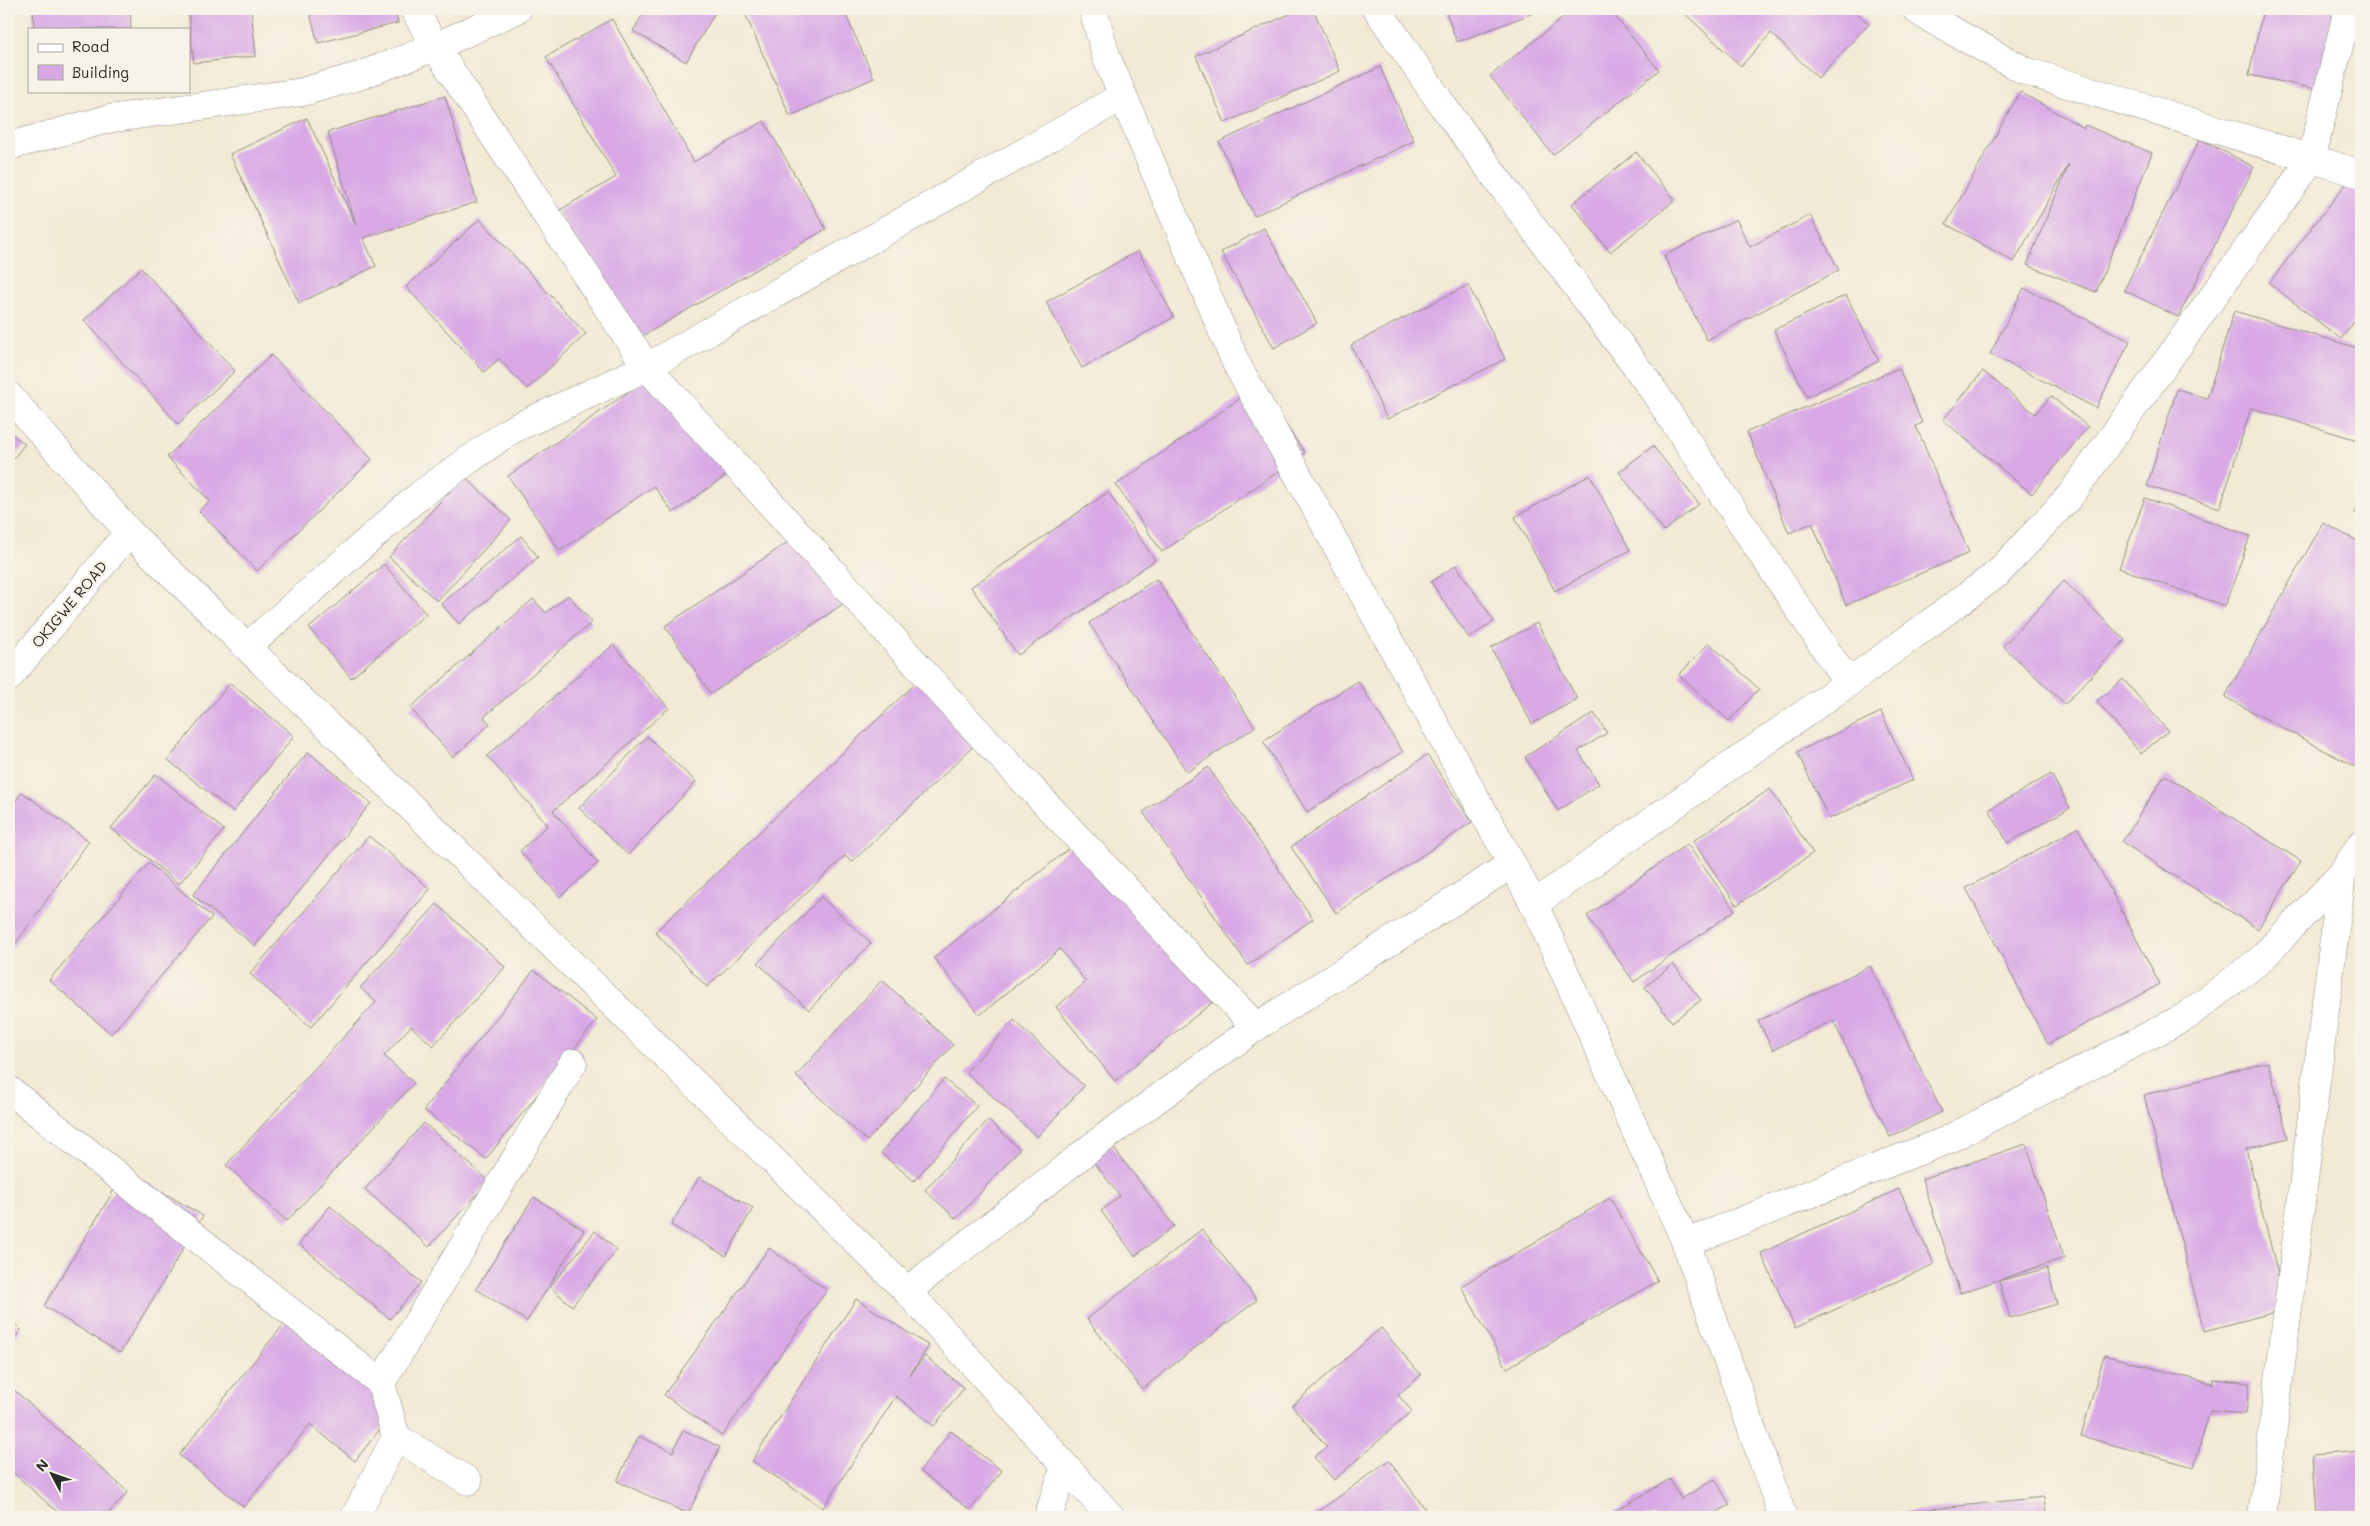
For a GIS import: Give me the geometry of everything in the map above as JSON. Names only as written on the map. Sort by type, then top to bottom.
[{"type":"street","points":[[414,9],[435,47],[647,367],[964,717],[1256,1027]]},
{"type":"street","points":[[9,146],[108,119],[302,92],[359,76],[435,47],[518,9]]},
{"type":"street","points":[[1092,9],[1106,56],[1236,363],[1534,904],[1686,1244],[1783,1517]]},
{"type":"street","points":[[1377,9],[1443,106],[1651,387],[1848,683]]},
{"type":"street","points":[[1916,9],[2025,71],[2310,160],[2361,174]]},
{"type":"street","points":[[1534,904],[1848,683],[1997,574],[2070,496],[2310,160],[2348,9]]},
{"type":"street","points":[[248,646],[420,494],[511,430],[647,367],[1123,96]]},
{"type":"street","points":[[9,396],[129,532],[907,1291],[1110,1517]]},
{"type":"street","name":"OKIGWE ROAD","points":[[9,676],[129,532]]},
{"type":"street","points":[[1686,1244],[1947,1140],[2185,1017],[2260,960],[2342,874],[2361,844]]},
{"type":"street","points":[[907,1291],[1102,1140],[1256,1027],[1512,864]]},
{"type":"street","points":[[2262,1517],[2342,874]]},
{"type":"street","points":[[381,1383],[573,1063]]},
{"type":"street","points":[[9,1090],[381,1383],[396,1437],[355,1517]]},
{"type":"street","points":[[396,1437],[468,1481]]},
{"type":"street","points":[[1048,1517],[1065,1467]]},
{"type":"building","points":[[33,9],[130,9],[131,28],[34,28]]},
{"type":"building","points":[[188,9],[251,9],[256,56],[194,63]]},
{"type":"building","points":[[309,9],[394,9],[398,23],[318,43]]},
{"type":"building","points":[[646,9],[712,9],[716,11],[686,62],[633,31]]},
{"type":"building","points":[[743,9],[843,9],[874,78],[790,116]]},
{"type":"building","points":[[1301,9],[1313,9],[1340,71],[1225,123],[1196,56]]},
{"type":"building","points":[[1445,9],[1544,9],[1457,42]]},
{"type":"building","points":[[1574,9],[1609,9],[1659,70],[1553,155],[1490,76]]},
{"type":"building","points":[[1680,9],[1853,9],[1869,24],[1818,78],[1771,33],[1741,66]]},
{"type":"building","points":[[2263,9],[2353,9],[2335,93],[2249,75]]},
{"type":"building","points":[[612,19],[694,162],[764,121],[826,229],[634,341],[558,211],[616,177],[546,57]]},
{"type":"building","points":[[1380,67],[1414,141],[1254,216],[1219,142]]},
{"type":"building","points":[[2020,92],[2084,128],[2085,125],[2152,153],[2096,292],[2027,265],[2069,164],[2014,262],[1946,224]]},
{"type":"building","points":[[445,96],[477,202],[363,238],[376,266],[299,303],[230,154],[307,118],[356,225],[328,132]]},
{"type":"building","points":[[2200,139],[2254,167],[2178,317],[2124,290]]},
{"type":"building","points":[[1636,152],[1675,200],[1610,252],[1572,204]]},
{"type":"building","points":[[2361,164],[2361,313],[2341,339],[2269,283]]},
{"type":"building","points":[[1810,215],[1839,270],[1707,340],[1664,256],[1736,219],[1750,247]]},
{"type":"building","points":[[480,219],[586,334],[527,389],[499,359],[484,372],[406,287]]},
{"type":"building","points":[[1264,228],[1317,323],[1274,348],[1221,252]]},
{"type":"building","points":[[1138,251],[1174,317],[1082,368],[1046,302]]},
{"type":"building","points":[[141,268],[235,371],[178,424],[84,320]]},
{"type":"building","points":[[1468,285],[1505,359],[1387,419],[1351,345]]},
{"type":"building","points":[[2024,288],[2130,341],[2096,408],[1990,354]]},
{"type":"building","points":[[1846,295],[1879,361],[1807,397],[1774,330]]},
{"type":"building","points":[[2234,311],[2361,349],[2361,441],[2251,408],[2220,508],[2147,486],[2177,389],[2207,398]]},
{"type":"building","points":[[271,355],[372,459],[257,571],[199,511],[210,501],[167,457]]},
{"type":"building","points":[[1899,368],[1922,423],[1916,426],[1969,553],[1846,605],[1812,523],[1789,533],[1747,432]]},
{"type":"building","points":[[1983,371],[2035,414],[2051,396],[2088,427],[2032,494],[1943,420]]},
{"type":"building","points":[[657,372],[728,474],[673,513],[654,486],[560,551],[508,476]]},
{"type":"building","points":[[1259,385],[1305,453],[1162,552],[1116,485]]},
{"type":"building","points":[[9,432],[25,444],[9,464]]},
{"type":"building","points":[[1653,446],[1699,504],[1664,531],[1619,472]]},
{"type":"building","points":[[1590,475],[1630,550],[1555,591],[1515,517]]},
{"type":"building","points":[[464,476],[511,520],[437,601],[389,557]]},
{"type":"building","points":[[1108,492],[1155,560],[1018,655],[971,587]]},
{"type":"building","points":[[2145,498],[2250,536],[2225,606],[2119,568]]},
{"type":"building","points":[[2361,499],[2361,516],[2355,513]]},
{"type":"building","points":[[2323,523],[2361,543],[2361,770],[2225,697]]},
{"type":"building","points":[[810,527],[856,595],[711,694],[665,626]]},
{"type":"building","points":[[521,536],[538,557],[459,624],[441,604]]},
{"type":"building","points":[[384,564],[426,614],[351,678],[309,628]]},
{"type":"building","points":[[1456,565],[1494,621],[1469,638],[1431,582]]},
{"type":"building","points":[[1156,579],[1255,727],[1187,772],[1089,623]]},
{"type":"building","points":[[2064,581],[2125,640],[2065,704],[2003,646]]},
{"type":"building","points":[[568,595],[592,622],[484,717],[490,724],[453,757],[410,708],[533,599],[546,613]]},
{"type":"building","points":[[1537,623],[1577,699],[1532,724],[1491,648]]},
{"type":"building","points":[[1709,643],[1759,689],[1729,721],[1679,675]]},
{"type":"building","points":[[613,645],[669,708],[553,811],[598,863],[560,897],[520,851],[548,825],[487,756]]},
{"type":"building","points":[[921,678],[980,740],[852,862],[845,856],[707,987],[655,932]]},
{"type":"building","points":[[2123,679],[2168,731],[2141,754],[2097,701]]},
{"type":"building","points":[[1358,681],[1403,752],[1307,812],[1263,741]]},
{"type":"building","points":[[230,683],[294,736],[233,812],[168,760]]},
{"type":"building","points":[[1881,712],[1913,780],[1829,819],[1797,752]]},
{"type":"building","points":[[1594,713],[1607,733],[1578,751],[1599,784],[1558,811],[1525,757]]},
{"type":"building","points":[[647,736],[696,782],[628,855],[579,808]]},
{"type":"building","points":[[308,752],[371,803],[255,946],[193,895]]},
{"type":"building","points":[[1427,755],[1472,822],[1336,913],[1291,847]]},
{"type":"building","points":[[1208,767],[1313,919],[1248,965],[1143,812]]},
{"type":"building","points":[[156,774],[224,830],[179,884],[111,828]]},
{"type":"building","points":[[2051,774],[2070,808],[2008,843],[1989,810]]},
{"type":"building","points":[[2165,775],[2301,861],[2258,929],[2122,842]]},
{"type":"building","points":[[1770,789],[1813,853],[1737,905],[1693,841]]},
{"type":"building","points":[[22,792],[89,841],[9,953],[9,810]]},
{"type":"building","points":[[2078,828],[2160,984],[2048,1044],[1966,888]]},
{"type":"building","points":[[369,836],[430,889],[311,1027],[250,974]]},
{"type":"building","points":[[1083,837],[1224,993],[1115,1081],[1056,1007],[1086,982],[1060,949],[980,1015],[934,958]]},
{"type":"building","points":[[1687,844],[1735,910],[1634,982],[1587,916]]},
{"type":"building","points":[[149,863],[212,917],[111,1034],[49,980]]},
{"type":"building","points":[[821,897],[871,943],[809,1010],[758,963]]},
{"type":"building","points":[[437,904],[505,967],[433,1046],[411,1026],[384,1056],[414,1083],[287,1221],[226,1165],[376,1002],[360,988]]},
{"type":"building","points":[[1673,964],[1701,1000],[1672,1022],[1645,987]]},
{"type":"building","points":[[1870,966],[1942,1112],[1890,1137],[1833,1020],[1773,1050],[1758,1021]]},
{"type":"building","points":[[534,970],[597,1020],[486,1159],[424,1110]]},
{"type":"building","points":[[882,980],[953,1045],[867,1141],[796,1076]]},
{"type":"building","points":[[1014,1020],[1084,1086],[1037,1137],[966,1072]]},
{"type":"building","points":[[2268,1062],[2288,1138],[2246,1149],[2287,1309],[2204,1331],[2144,1095]]},
{"type":"building","points":[[944,1079],[977,1106],[914,1181],[881,1153]]},
{"type":"building","points":[[988,1120],[1020,1149],[956,1219],[925,1190]]},
{"type":"building","points":[[424,1123],[489,1181],[429,1247],[365,1189]]},
{"type":"building","points":[[2026,1144],[2064,1258],[1960,1293],[1922,1179]]},
{"type":"building","points":[[1111,1145],[1174,1226],[1135,1256],[1101,1211],[1120,1196],[1092,1160]]},
{"type":"building","points":[[126,1170],[203,1216],[120,1353],[44,1306]]},
{"type":"building","points":[[699,1177],[753,1208],[726,1256],[671,1225]]},
{"type":"building","points":[[1899,1189],[1934,1264],[1795,1328],[1761,1253]]},
{"type":"building","points":[[534,1197],[584,1230],[527,1321],[476,1289]]},
{"type":"building","points":[[1610,1198],[1658,1281],[1507,1368],[1461,1286]]},
{"type":"building","points":[[330,1206],[421,1282],[390,1319],[299,1244]]},
{"type":"building","points":[[1202,1229],[1257,1300],[1142,1389],[1087,1319]]},
{"type":"building","points":[[595,1231],[617,1250],[572,1306],[550,1287]]},
{"type":"building","points":[[769,1248],[827,1290],[722,1436],[664,1395]]},
{"type":"building","points":[[2047,1268],[2057,1304],[2010,1318],[1999,1281]]},
{"type":"building","points":[[856,1299],[929,1346],[909,1376],[925,1356],[964,1388],[934,1426],[896,1396],[823,1508],[752,1461]]},
{"type":"building","points":[[291,1315],[401,1402],[355,1461],[310,1424],[244,1507],[179,1455]]},
{"type":"building","points":[[9,1318],[21,1330],[9,1344]]},
{"type":"building","points":[[1381,1328],[1421,1375],[1398,1395],[1412,1411],[1334,1480],[1314,1457],[1327,1447],[1292,1406]]},
{"type":"building","points":[[2104,1355],[2213,1384],[2213,1379],[2250,1383],[2246,1414],[2210,1411],[2194,1467],[2081,1436]]},
{"type":"building","points":[[12,1388],[128,1492],[105,1517],[63,1517],[9,1469],[9,1392]]},
{"type":"building","points":[[683,1430],[720,1447],[688,1514],[617,1481],[639,1436],[673,1452]]},
{"type":"building","points":[[951,1431],[1002,1471],[970,1510],[920,1471]]},
{"type":"building","points":[[2361,1451],[2361,1517],[2317,1517],[2313,1455]]},
{"type":"building","points":[[1389,1460],[1431,1517],[1311,1517]]},
{"type":"building","points":[[1670,1479],[1681,1499],[1715,1479],[1730,1505],[1708,1517],[1615,1517],[1612,1513]]},
{"type":"building","points":[[2044,1497],[2046,1517],[1893,1517],[1893,1513]]}]
